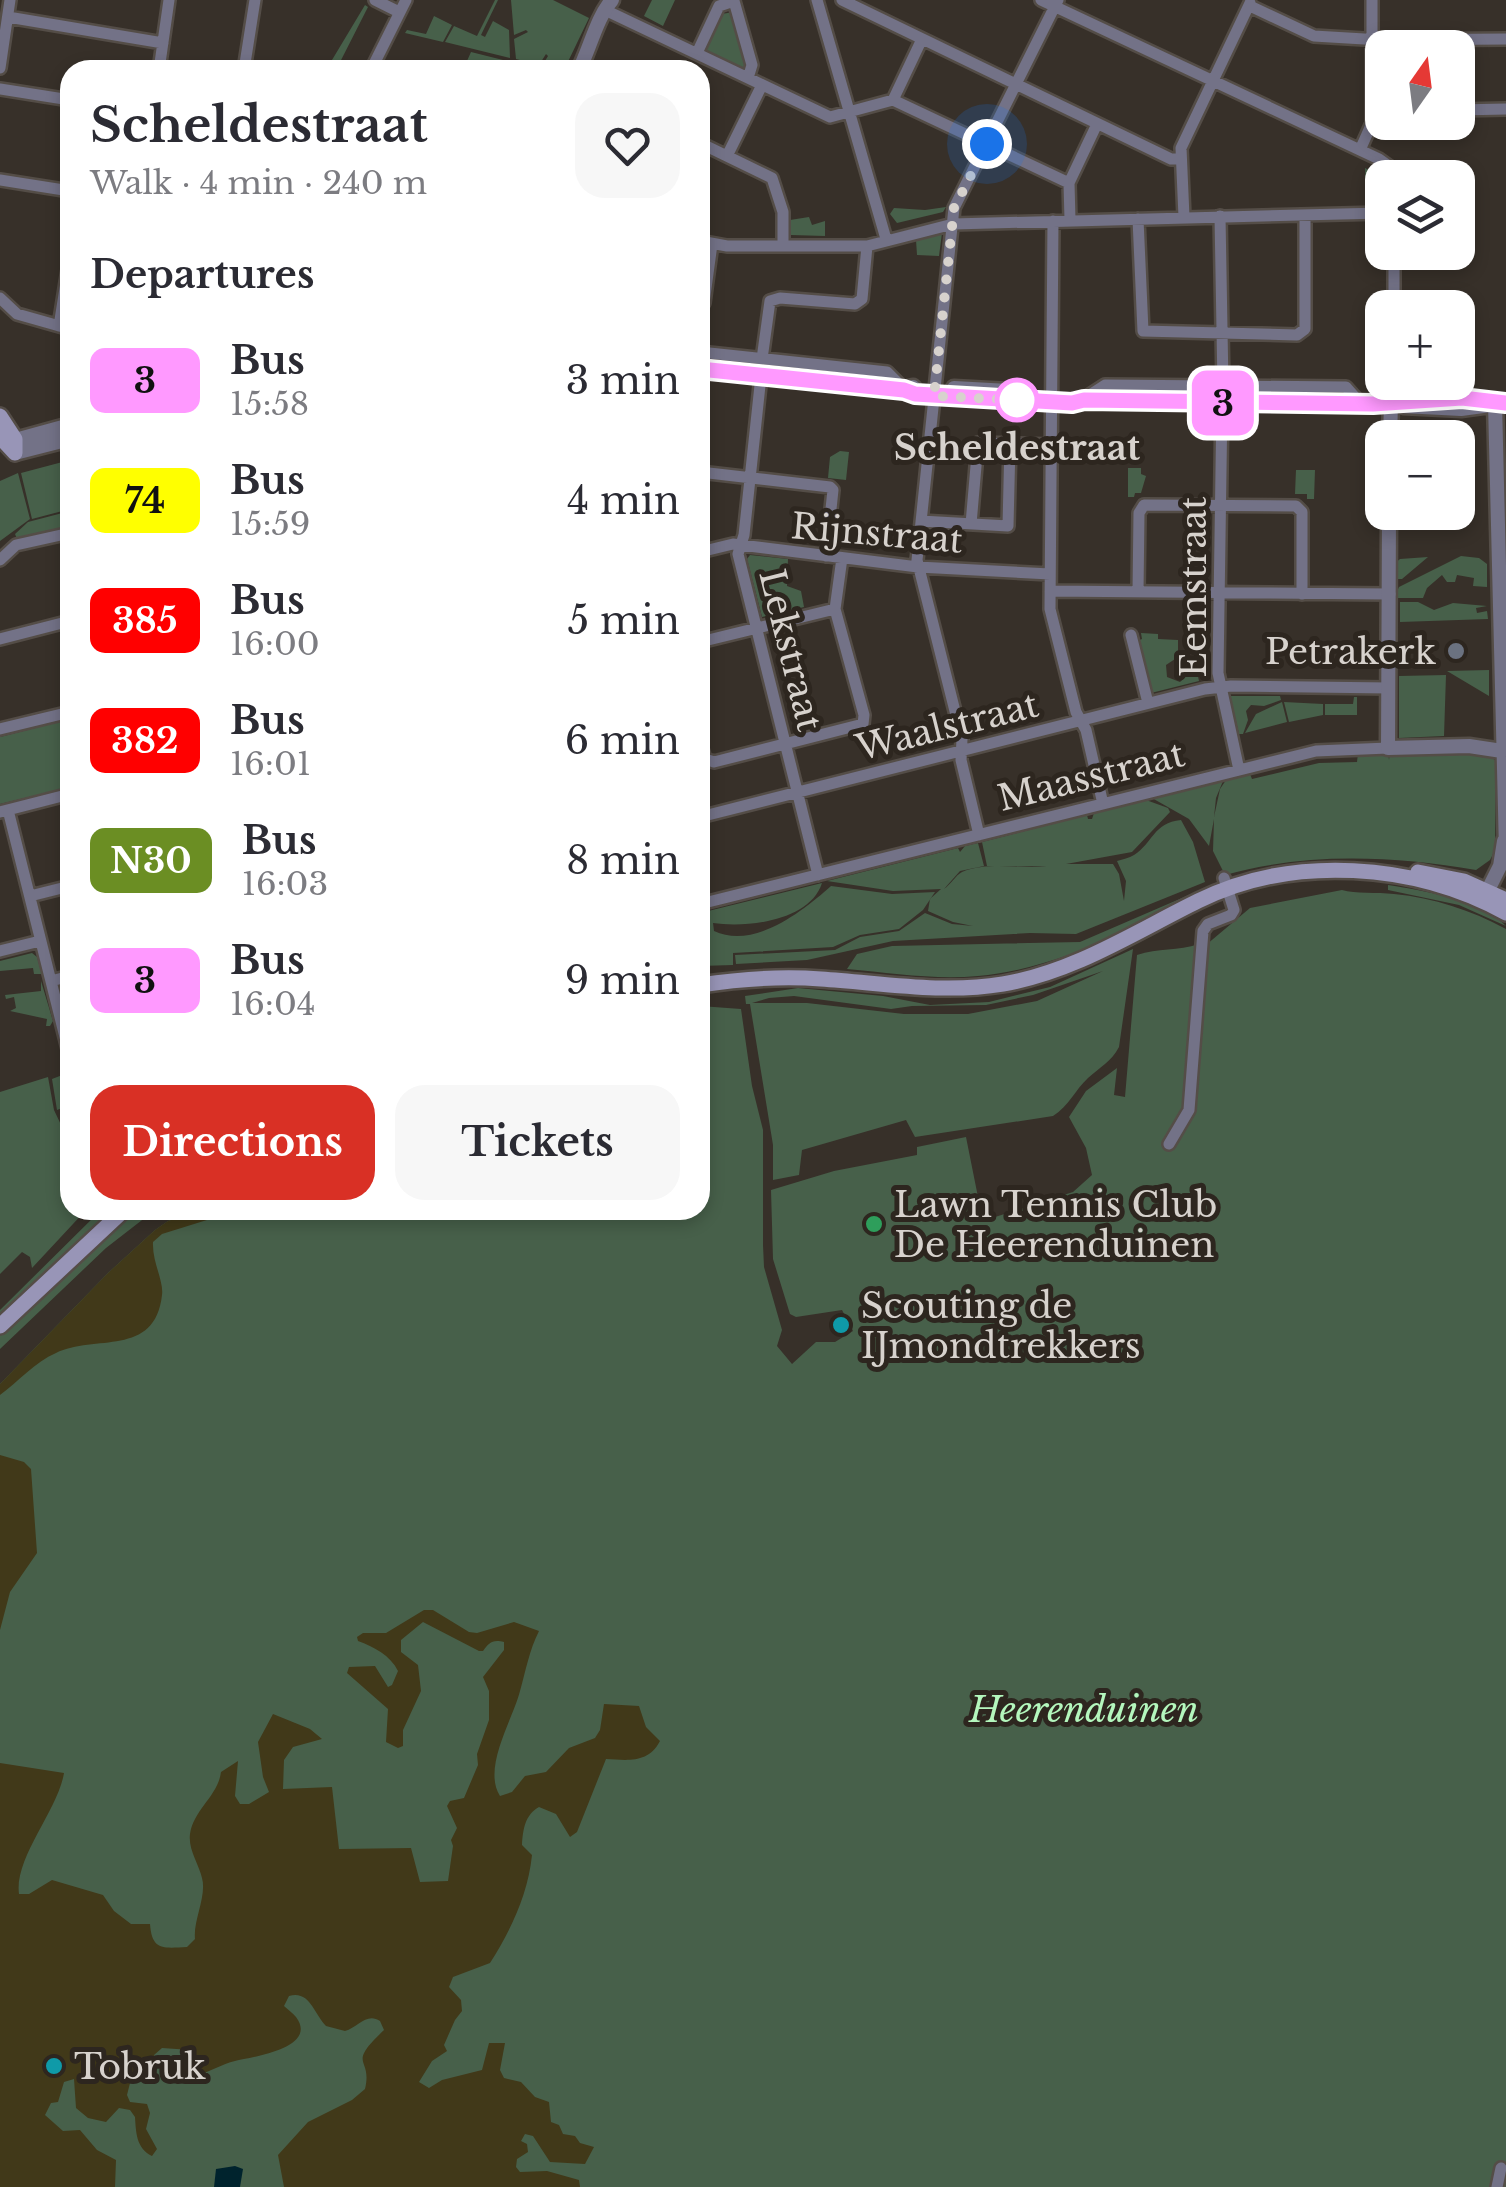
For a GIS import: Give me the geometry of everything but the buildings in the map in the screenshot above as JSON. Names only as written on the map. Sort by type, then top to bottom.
[{"type":"main road","points":[[0,416],[6,447]]},
{"type":"main road","points":[[710,984],[778,978],[930,989],[1000,984],[1055,970],[1227,888],[1329,870],[1384,872],[1496,901]]},
{"type":"main road","points":[[0,1326],[113,1220]]},
{"type":"street","points":[[0,68],[10,0]]},
{"type":"street","points":[[161,60],[170,0]]},
{"type":"street","points":[[246,60],[255,0]]},
{"type":"street","points":[[375,0],[402,6],[376,60]]},
{"type":"street","points":[[696,53],[719,6],[734,0],[752,64],[748,78]]},
{"type":"street","points":[[817,0],[886,239]]},
{"type":"street","points":[[842,0],[1170,159],[1181,159]]},
{"type":"street","points":[[1041,0],[1056,3],[1380,160]]},
{"type":"street","points":[[1372,0],[1372,30]]},
{"type":"street","points":[[979,835],[918,566],[922,521],[954,208],[1056,3]]},
{"type":"street","points":[[1184,218],[1181,148],[1250,3],[1314,36],[1365,38]]},
{"type":"street","points":[[584,60],[611,6],[696,53],[830,117],[893,100],[1069,183]]},
{"type":"street","points":[[8,17],[164,43]]},
{"type":"street","points":[[1475,38],[1506,38]]},
{"type":"street","points":[[893,100],[922,39]]},
{"type":"street","points":[[727,156],[762,85]]},
{"type":"street","points":[[0,90],[60,99]]},
{"type":"street","points":[[1475,110],[1506,109]]},
{"type":"street","points":[[1070,220],[1069,183],[1098,124]]},
{"type":"street","points":[[1360,150],[1365,140]]},
{"type":"street","points":[[710,148],[774,182],[782,212],[783,245]]},
{"type":"street","points":[[0,180],[60,189]]},
{"type":"street","points":[[710,243],[868,246],[952,224],[1365,213]]},
{"type":"street","points":[[1138,219],[1143,331],[1304,333],[1305,215]]},
{"type":"street","points":[[1220,216],[1223,386]]},
{"type":"street","points":[[1053,221],[1050,608],[1104,804]]},
{"type":"street","points":[[762,358],[770,301],[780,298],[856,304],[862,298],[868,246]]},
{"type":"street","points":[[0,298],[17,314],[60,326]]},
{"type":"street","points":[[710,353],[886,372],[902,390]]},
{"type":"street","points":[[710,371],[902,390],[909,394],[1053,398],[1079,403],[1395,404],[1462,398],[1501,403],[1505,845],[1496,901]]},
{"type":"street","name":"Lekstraat","points":[[761,376],[738,554],[818,876]]},
{"type":"street","points":[[1086,401],[1104,385],[1346,387],[1361,404]]},
{"type":"street","points":[[1393,420],[1395,400]]},
{"type":"street","name":"Eemstraat","points":[[1222,403],[1219,687],[1240,770]]},
{"type":"street","points":[[6,447],[60,428]]},
{"type":"street","points":[[6,447],[60,440]]},
{"type":"street","points":[[971,524],[976,446],[981,442],[1053,445]]},
{"type":"street","points":[[922,521],[1008,526],[1010,443]]},
{"type":"street","points":[[710,473],[830,487],[833,490],[826,556]]},
{"type":"street","points":[[1138,592],[1142,506],[1220,506],[1300,508],[1302,594]]},
{"type":"street","points":[[1388,748],[1389,530]]},
{"type":"street","points":[[1,557],[16,546],[60,535]]},
{"type":"street","name":"Rijnstraat","points":[[710,550],[733,544],[918,566],[1050,574]]},
{"type":"street","points":[[710,762],[864,721],[835,609],[842,558]]},
{"type":"street","points":[[1050,591],[1390,594]]},
{"type":"street","points":[[710,639],[835,609]]},
{"type":"street","points":[[0,640],[60,624]]},
{"type":"street","points":[[1131,634],[1148,704]]},
{"type":"street","name":"Waalstraat","points":[[710,814],[1219,687],[1389,688]]},
{"type":"street","points":[[0,729],[60,714]]},
{"type":"street","name":"Maasstraat","points":[[710,902],[1316,750],[1470,746],[1504,752]]},
{"type":"street","points":[[60,797],[4,811],[60,1017]]},
{"type":"street","points":[[1496,901],[1506,870]]},
{"type":"street","points":[[30,896],[60,888]]},
{"type":"street","points":[[1169,1144],[1189,1110],[1202,931],[1208,924],[1233,913],[1227,888]]},
{"type":"street","points":[[0,951],[40,941]]},
{"type":"street","points":[[51,981],[60,979]]},
{"type":"street","points":[[1497,2187],[1501,2168]]},
{"type":"green space","points":[[495,0],[481,35],[485,37],[493,21],[509,30],[510,58],[445,42],[454,26],[477,36]]},
{"type":"green space","points":[[511,0],[553,0],[589,18],[569,60],[546,60],[546,54],[542,60],[516,59],[514,39],[528,32],[514,35]]},
{"type":"green space","points":[[652,0],[675,0],[663,26],[644,16]]},
{"type":"green space","points":[[365,5],[368,7],[341,60],[332,60]]},
{"type":"green space","points":[[733,12],[749,66],[744,70],[706,50],[722,14]]},
{"type":"green space","points":[[434,16],[452,25],[443,42],[405,33],[407,30],[426,34]]},
{"type":"green space","points":[[471,52],[503,60],[467,60]]},
{"type":"green space","points":[[946,207],[943,212],[897,223],[890,214],[894,208]]},
{"type":"green space","points":[[809,217],[812,225],[825,221],[825,236],[791,235],[790,220]]},
{"type":"green space","points":[[942,233],[939,256],[917,255],[916,240]]},
{"type":"green space","points":[[840,451],[849,452],[846,480],[828,478],[830,457]]},
{"type":"green space","points":[[60,463],[60,512],[32,519],[21,473]]},
{"type":"green space","points":[[1128,468],[1141,468],[1141,474],[1146,476],[1141,493],[1134,497],[1128,497]]},
{"type":"green space","points":[[1296,470],[1315,470],[1314,499],[1307,499],[1307,494],[1295,494]]},
{"type":"green space","points":[[18,473],[30,519],[0,541],[0,481]]},
{"type":"green space","points":[[60,514],[60,530],[17,539],[15,534],[28,522]]},
{"type":"green space","points":[[750,555],[788,559],[787,586],[801,591],[804,607],[762,617],[747,559]]},
{"type":"green space","points":[[1461,556],[1479,558],[1487,564],[1487,587],[1473,586],[1474,578],[1457,575],[1455,582],[1447,582],[1442,575],[1427,588],[1423,598],[1394,598],[1399,587]]},
{"type":"green space","points":[[1428,557],[1402,579],[1394,579],[1394,564],[1400,559]]},
{"type":"green space","points":[[1400,602],[1418,602],[1434,610],[1453,603],[1487,606],[1476,608],[1477,613],[1487,611],[1488,619],[1400,622]]},
{"type":"green space","points":[[1141,633],[1178,640],[1178,657],[1166,665],[1167,677],[1180,682],[1197,672],[1199,681],[1151,693],[1137,641],[1142,639]]},
{"type":"green space","points":[[1489,670],[1489,696],[1447,671]]},
{"type":"green space","points":[[1446,675],[1444,736],[1399,738],[1399,676]]},
{"type":"green space","points":[[1230,696],[1280,696],[1281,700],[1264,706],[1251,705],[1246,711],[1248,720],[1243,734],[1239,734]]},
{"type":"green space","points":[[1354,697],[1357,715],[1325,715],[1325,704],[1353,704]]},
{"type":"green space","points":[[1282,702],[1287,722],[1245,733],[1256,714]]},
{"type":"green space","points":[[1284,702],[1323,704],[1323,715],[1289,722]]},
{"type":"green space","points":[[60,722],[60,789],[0,804],[0,737]]},
{"type":"green space","points":[[1483,750],[1496,761],[1495,850],[1490,860],[1476,870],[1350,859],[1287,863],[1225,875],[1213,851],[1214,819],[1209,846],[1189,819],[1152,798],[1223,781],[1214,817],[1226,780],[1250,774],[1252,779],[1319,763],[1357,762],[1358,753],[1388,752],[1389,760],[1390,752]]},
{"type":"green space","points":[[1146,800],[1170,812],[1132,852],[1066,864],[1113,864],[1124,901],[1126,881],[1117,861],[1134,855],[1159,829],[1172,822],[1181,820],[1193,842],[1205,882],[1076,934],[893,941],[807,960],[736,964],[735,955],[835,950],[860,937],[899,931],[925,913],[952,924],[973,926],[928,911],[930,899],[941,889],[893,891],[827,881],[958,848],[960,852],[965,846],[978,843],[984,866],[960,871],[944,889],[960,873],[993,866],[987,866],[982,842],[1087,815],[1092,819],[1094,813]]},
{"type":"green space","points":[[1219,882],[1223,886],[1104,942],[1009,972],[946,977],[847,969],[857,954],[892,946],[1080,942]]},
{"type":"green space","points":[[822,883],[805,906],[791,914],[759,923],[713,923],[714,931],[745,936],[777,925],[807,906],[831,886],[892,894],[935,892],[923,910],[899,929],[860,935],[833,947],[733,953],[733,965],[710,966],[710,911]]},
{"type":"green space","points":[[1388,885],[1468,903],[1506,926],[1459,905],[1388,890]]},
{"type":"green space","name":"Heerenduinen","points":[[1342,890],[1394,894],[1438,902],[1506,929],[1506,2187],[0,2187],[0,1384],[108,1273],[171,1220],[710,1220],[710,1007],[741,1009],[763,1130],[764,1267],[782,1330],[777,1346],[792,1364],[816,1342],[835,1342],[853,1331],[842,1310],[796,1317],[790,1314],[773,1259],[771,1190],[834,1171],[917,1155],[917,1147],[966,1137],[985,1215],[995,1217],[1073,1192],[1092,1175],[1086,1148],[1069,1117],[1086,1091],[1117,1068],[1114,1095],[1125,1097],[1137,955],[1199,944],[1200,950],[1250,908]]},
{"type":"green space","points":[[1133,949],[1119,1047],[1053,1116],[915,1137],[906,1120],[802,1150],[799,1175],[773,1180],[773,1145],[750,1004],[746,1004],[745,996],[798,988],[930,1005],[989,1002],[1050,987]],"holes":[[[1103,971],[1037,1001],[968,1014],[904,1014],[807,1003],[752,1003],[794,996],[891,1009],[986,1005],[1033,995]]]},
{"type":"green space","points":[[32,953],[42,974],[34,974],[33,968],[0,971],[0,961]]},
{"type":"green space","points":[[41,981],[53,1021],[50,1026],[46,1026],[47,1019],[10,1011],[16,1008],[14,997],[6,999],[5,995],[41,991]]},
{"type":"green space","points":[[60,1076],[57,1110],[52,1079]]},
{"type":"green space","points":[[48,1077],[60,1123],[60,1220],[77,1220],[32,1268],[30,1257],[22,1252],[0,1274],[0,1092]]},
{"type":"green space","points":[[91,1220],[103,1220],[0,1318],[0,1310]]},
{"type":"green space","points":[[126,1220],[142,1220],[106,1248],[0,1349],[0,1334]]},
{"type":"sand","points":[[207,1220],[162,1234],[153,1242],[162,1295],[157,1315],[148,1328],[121,1340],[56,1353],[0,1395],[0,1384],[108,1273],[168,1221]]},
{"type":"sand","points":[[0,1455],[24,1462],[31,1469],[37,1553],[10,1592],[0,1630]]},
{"type":"sand","points":[[424,1610],[433,1610],[469,1632],[514,1622],[539,1631],[497,1758],[495,1785],[500,1796],[512,1792],[525,1776],[546,1772],[569,1748],[595,1738],[604,1704],[639,1706],[646,1727],[660,1741],[643,1757],[606,1759],[577,1832],[570,1837],[556,1814],[539,1807],[528,1818],[522,1845],[532,1855],[517,1911],[490,1963],[453,1977],[449,1987],[461,2000],[462,2011],[444,2045],[447,2051],[432,2061],[419,2082],[429,2088],[442,2080],[482,2070],[489,2043],[505,2043],[500,2070],[504,2078],[521,2082],[535,2097],[549,2102],[551,2122],[559,2125],[563,2134],[594,2147],[585,2164],[550,2162],[533,2136],[525,2134],[521,2141],[527,2144],[528,2152],[517,2159],[516,2167],[520,2172],[547,2171],[579,2180],[580,2187],[284,2187],[278,2155],[308,2122],[352,2100],[365,2089],[363,2056],[384,2030],[380,2021],[371,2018],[345,2031],[326,2026],[307,2000],[296,1995],[289,1996],[284,2006],[296,2017],[301,2028],[299,2036],[280,2049],[197,2075],[193,2073],[195,2055],[191,2050],[162,2048],[154,2055],[154,2070],[133,2071],[127,2095],[130,2102],[147,2104],[150,2113],[146,2129],[157,2149],[152,2156],[140,2144],[130,2110],[119,2108],[106,2122],[88,2118],[76,2108],[74,2079],[64,2082],[58,2102],[51,2103],[45,2115],[63,2131],[80,2130],[97,2150],[116,2160],[115,2187],[0,2187],[0,1763],[64,1773],[23,1865],[19,1894],[29,1894],[52,1880],[103,1895],[114,1911],[131,1924],[150,1924],[153,1939],[160,1946],[187,1947],[195,1939],[203,1885],[190,1834],[221,1772],[238,1761],[235,1796],[240,1804],[249,1804],[269,1792],[258,1742],[273,1714],[310,1729],[322,1739],[293,1747],[284,1760],[283,1789],[332,1787],[339,1849],[411,1848],[420,1882],[448,1881],[451,1840],[457,1828],[447,1806],[450,1801],[464,1798],[478,1765],[477,1754],[489,1720],[489,1691],[483,1677],[504,1650],[504,1642],[494,1641],[479,1651],[423,1622],[401,1640],[401,1652],[418,1665],[421,1691],[403,1730],[403,1746],[398,1748],[386,1742],[388,1709],[347,1673],[349,1667],[375,1666],[388,1687],[392,1685],[398,1671],[395,1665],[357,1637],[363,1633],[386,1633]]},
{"type":"water","points":[[216,2169],[243,2169],[240,2187],[214,2187]]},
{"type":"bus line","name":"3","points":[[710,370],[904,390],[909,394],[1072,403],[1084,400],[1399,404],[1462,398],[1506,403]]},
{"type":"place","name":"Scheldestraat","points":[[1017,400]]},
{"type":"place","name":"Petrakerk","points":[[1456,651]]},
{"type":"place","name":"Lawn Tennis Club De Heerenduinen","points":[[874,1224]]},
{"type":"place","name":"Scouting de IJmondtrekkers","points":[[841,1325]]},
{"type":"place","name":"Tobruk","points":[[54,2066]]},
{"type":"route","points":[[987,144],[954,208],[934,396],[1017,400]]}]
